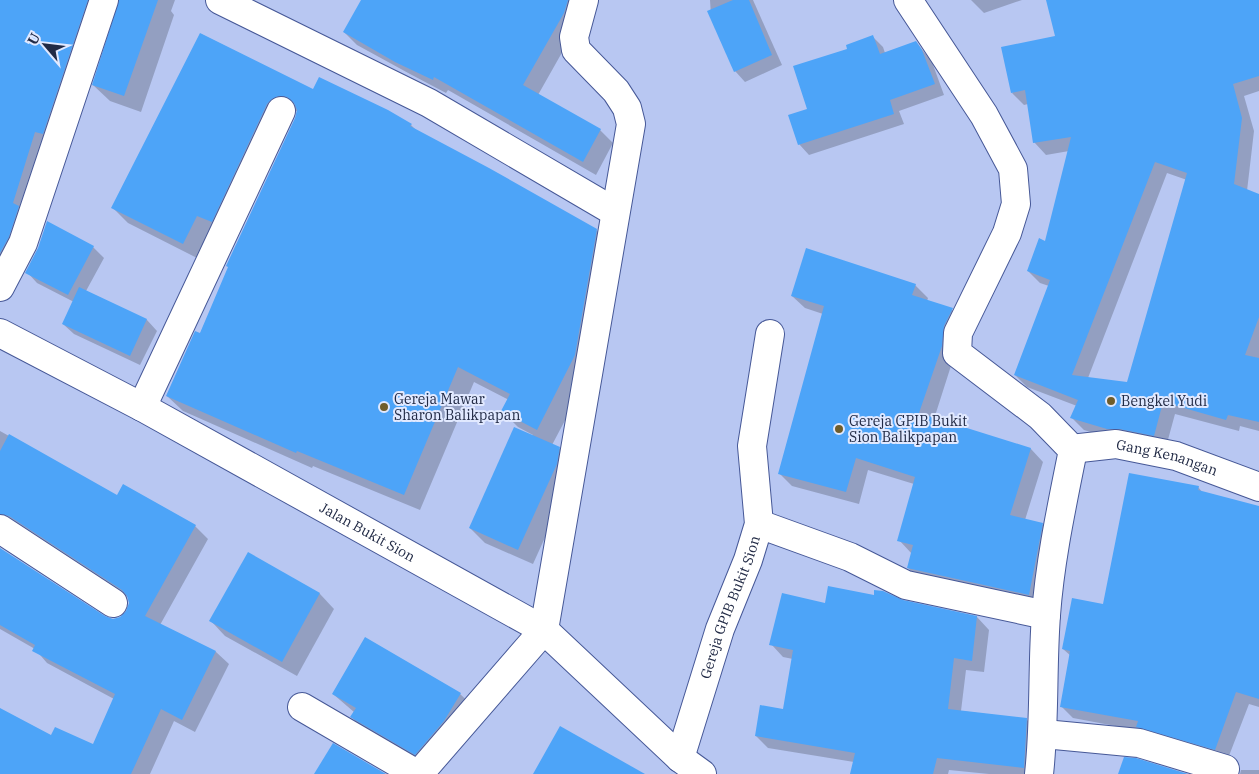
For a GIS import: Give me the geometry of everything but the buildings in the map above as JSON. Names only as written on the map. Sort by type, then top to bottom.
[{"type":"street","points":[[0,287],[23,243],[104,0]]},
{"type":"street","points":[[220,0],[429,103],[615,212]]},
{"type":"street","points":[[302,708],[418,774],[544,630],[631,124],[627,108],[616,91],[576,50],[574,37],[584,0]]},
{"type":"street","points":[[908,0],[984,114],[1013,169],[1016,204],[1007,233],[958,333],[957,353],[1040,416],[1073,450],[1057,529],[1046,615],[1044,734],[1039,774]]},
{"type":"street","points":[[142,407],[281,111]]},
{"type":"street","name":"Jalan Bukit Sion","points":[[0,333],[142,407],[544,630],[680,758],[702,774]]},
{"type":"street","name":"Gereja GPIB Bukit Sion","points":[[680,758],[720,629],[748,560],[758,524],[752,446],[770,334]]},
{"type":"street","name":"Gang Kenangan","points":[[1071,449],[1116,444],[1176,456],[1259,487]]},
{"type":"street","points":[[758,524],[850,557],[906,584],[1046,615]]},
{"type":"street","points":[[0,529],[114,603]]},
{"type":"street","points":[[1044,734],[1138,743],[1225,770]]},
{"type":"place","name":"Bengkel Yudi","points":[[1111,401]]},
{"type":"place","name":"Gereja Mawar Sharon Balikpapan","points":[[384,407]]},
{"type":"place","name":"Gereja GPIB Bukit Sion Balikpapan","points":[[839,429]]}]
